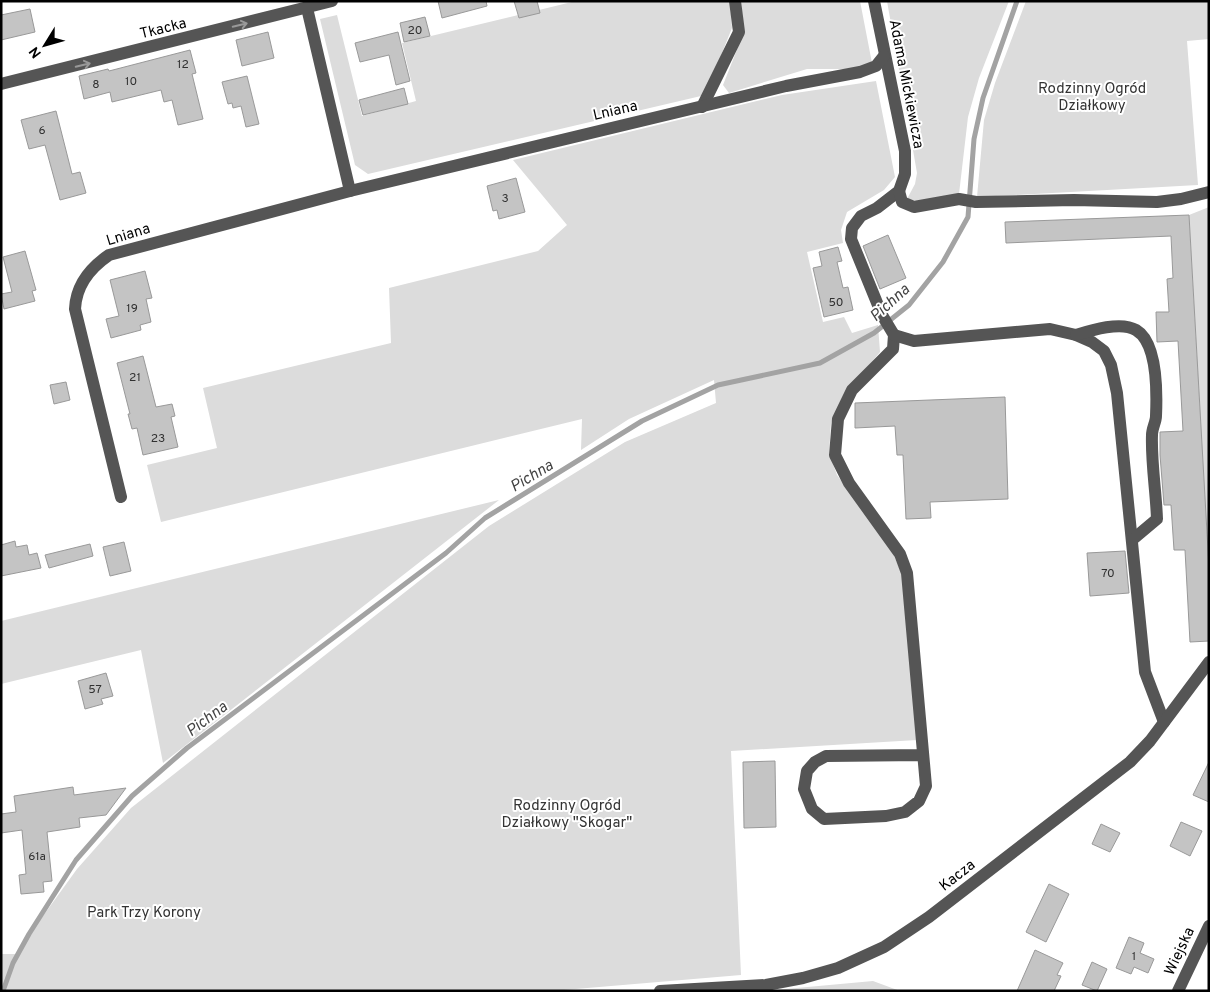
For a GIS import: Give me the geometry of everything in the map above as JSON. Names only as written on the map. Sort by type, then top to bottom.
[{"type":"street","name":"Tkacka","points":[[1,84],[332,1]]},
{"type":"street","points":[[702,107],[739,32],[735,1]]},
{"type":"street","name":"Adama Mickiewicza","points":[[874,1],[905,151],[905,174],[899,191]]},
{"type":"street","points":[[307,8],[350,191]]},
{"type":"street","name":"Lniana","points":[[121,497],[75,309],[75,298],[90,270],[95,264],[109,255],[350,191],[786,86],[860,72],[876,66],[884,56]]},
{"type":"street","points":[[923,755],[826,756],[807,771],[804,789],[812,809],[824,819],[886,816],[905,812],[919,801],[926,786],[907,574],[900,554],[849,483],[835,455],[838,420],[852,390],[893,349],[894,336],[882,315],[851,239],[852,228],[861,216],[877,208],[899,191],[902,202],[914,207],[959,199],[976,202],[1074,200],[1157,202],[1181,199],[1209,192]]},
{"type":"street","points":[[1076,335],[1099,328],[1125,326],[1135,330],[1144,337],[1149,347],[1154,366],[1156,418],[1152,433],[1157,519],[1132,540]]},
{"type":"street","points":[[894,336],[914,341],[1050,329],[1076,335],[1092,342],[1104,351],[1111,365],[1117,393],[1145,672],[1164,722]]},
{"type":"street","name":"Kacza","points":[[660,991],[766,985],[803,978],[838,968],[884,947],[929,917],[1130,762],[1150,741],[1209,662]]},
{"type":"street","name":"Wiejska","points":[[1178,991],[1209,926]]},
{"type":"green space","points":[[576,1],[730,1],[732,28],[709,85],[701,96],[368,174],[355,165],[320,19],[337,15],[362,116],[416,101],[402,43]]},
{"type":"green space","points":[[741,1],[860,1],[872,63],[850,71],[842,69],[807,69],[729,93],[723,85],[744,32]]},
{"type":"green space","points":[[887,1],[1009,1],[979,78],[968,117],[959,194],[917,201],[907,199],[915,184],[917,173]]},
{"type":"green space","name":"Rodzinny Ogród Działkowy","points":[[1026,1],[1209,1],[1209,39],[1187,41],[1198,185],[977,197],[984,120],[995,83]]},
{"type":"green space","points":[[876,81],[895,177],[884,190],[847,212],[841,230],[843,243],[807,252],[823,322],[844,317],[852,333],[878,325],[880,352],[843,396],[831,423],[829,453],[837,475],[893,553],[903,577],[917,740],[731,751],[741,975],[552,991],[1,991],[1,954],[18,954],[22,945],[77,869],[131,808],[489,526],[625,442],[716,403],[714,380],[629,419],[581,450],[582,419],[161,522],[147,465],[217,448],[203,388],[391,343],[389,288],[538,251],[567,225],[513,160],[782,95]]},
{"type":"green space","points":[[1209,207],[1209,571],[1189,215]]},
{"type":"green space","points":[[499,500],[163,763],[141,650],[1,684],[1,621]]},
{"type":"green space","points":[[873,981],[900,991],[764,991]]},
{"type":"building","points":[[438,1],[486,1],[487,6],[442,18]]},
{"type":"building","points":[[514,1],[537,1],[540,13],[519,18]]},
{"type":"building","points":[[30,9],[35,32],[1,40],[1,15]]},
{"type":"building","points":[[425,17],[430,36],[404,42],[400,23]]},
{"type":"building","points":[[268,32],[274,58],[242,66],[236,40]]},
{"type":"building","points":[[398,32],[410,81],[396,85],[389,55],[360,62],[355,43]]},
{"type":"building","points":[[190,50],[196,73],[192,74],[203,119],[178,125],[172,100],[164,102],[161,90],[112,102],[110,92],[84,99],[79,76],[108,69],[109,71]]},
{"type":"building","points":[[247,76],[259,124],[246,127],[241,106],[233,108],[232,103],[228,104],[222,82]]},
{"type":"building","points":[[404,88],[408,104],[363,115],[359,100]]},
{"type":"building","points":[[56,111],[72,174],[80,172],[86,193],[60,200],[45,145],[29,149],[21,120]]},
{"type":"building","points":[[516,178],[525,212],[499,219],[497,210],[493,211],[487,186]]},
{"type":"building","points":[[1189,215],[1209,568],[1209,641],[1190,642],[1185,550],[1174,550],[1171,505],[1164,505],[1160,455],[1160,432],[1183,431],[1178,341],[1157,342],[1156,312],[1169,312],[1167,279],[1173,278],[1171,236],[1006,243],[1005,222]]},
{"type":"building","points":[[888,235],[906,278],[880,289],[863,246]]},
{"type":"building","points":[[838,247],[842,261],[837,262],[843,288],[848,287],[853,310],[824,317],[813,268],[822,266],[819,252]]},
{"type":"building","points":[[25,251],[36,290],[32,291],[35,301],[4,309],[1,294],[12,292],[3,257]]},
{"type":"building","points":[[145,271],[152,298],[146,299],[151,322],[140,325],[141,330],[111,338],[106,319],[119,316],[110,280]]},
{"type":"building","points":[[143,356],[156,407],[172,404],[175,416],[171,417],[178,447],[143,455],[137,428],[132,429],[117,363]]},
{"type":"building","points":[[66,382],[70,400],[54,404],[50,385]]},
{"type":"building","points":[[1005,397],[1008,499],[930,502],[931,518],[906,519],[903,455],[897,455],[895,426],[855,428],[855,403]]},
{"type":"building","points":[[15,541],[16,547],[27,545],[29,555],[37,553],[41,568],[1,576],[1,545]]},
{"type":"building","points":[[124,542],[131,571],[110,576],[103,547]]},
{"type":"building","points":[[90,544],[93,556],[49,568],[45,555]]},
{"type":"building","points":[[1125,551],[1129,593],[1090,596],[1087,553]]},
{"type":"building","points":[[106,673],[113,696],[101,699],[103,704],[85,709],[78,681]]},
{"type":"building","points":[[775,761],[776,827],[744,828],[743,762]]},
{"type":"building","points":[[1209,762],[1209,802],[1193,795]]},
{"type":"building","points":[[73,787],[74,795],[126,788],[106,815],[79,818],[80,827],[47,832],[52,881],[43,882],[44,892],[21,894],[19,875],[26,874],[22,830],[1,833],[1,814],[16,812],[14,796]]},
{"type":"building","points":[[1181,822],[1202,831],[1190,856],[1170,846]]},
{"type":"building","points":[[1101,824],[1120,833],[1110,852],[1092,844]]},
{"type":"building","points":[[1049,884],[1069,894],[1046,942],[1026,932]]},
{"type":"building","points":[[1129,937],[1144,943],[1140,953],[1154,959],[1148,973],[1134,967],[1131,974],[1116,968]]},
{"type":"building","points":[[1035,950],[1063,963],[1057,975],[1061,976],[1054,991],[1017,991]]},
{"type":"building","points":[[1092,962],[1107,969],[1097,991],[1082,985]]},
{"type":"waterway","name":"Pichna","points":[[3,991],[13,963],[29,934],[76,860],[132,796],[187,748],[446,553],[485,518],[642,421],[718,385],[820,363],[874,333],[909,305],[943,262],[968,217],[974,139],[983,98],[1017,1]]},
{"type":"park label","name":"Rodzinny Ogród Działkowy \"Skogar\"","points":[[567,814]]},
{"type":"park label","name":"Park Trzy Korony","points":[[144,912]]}]
